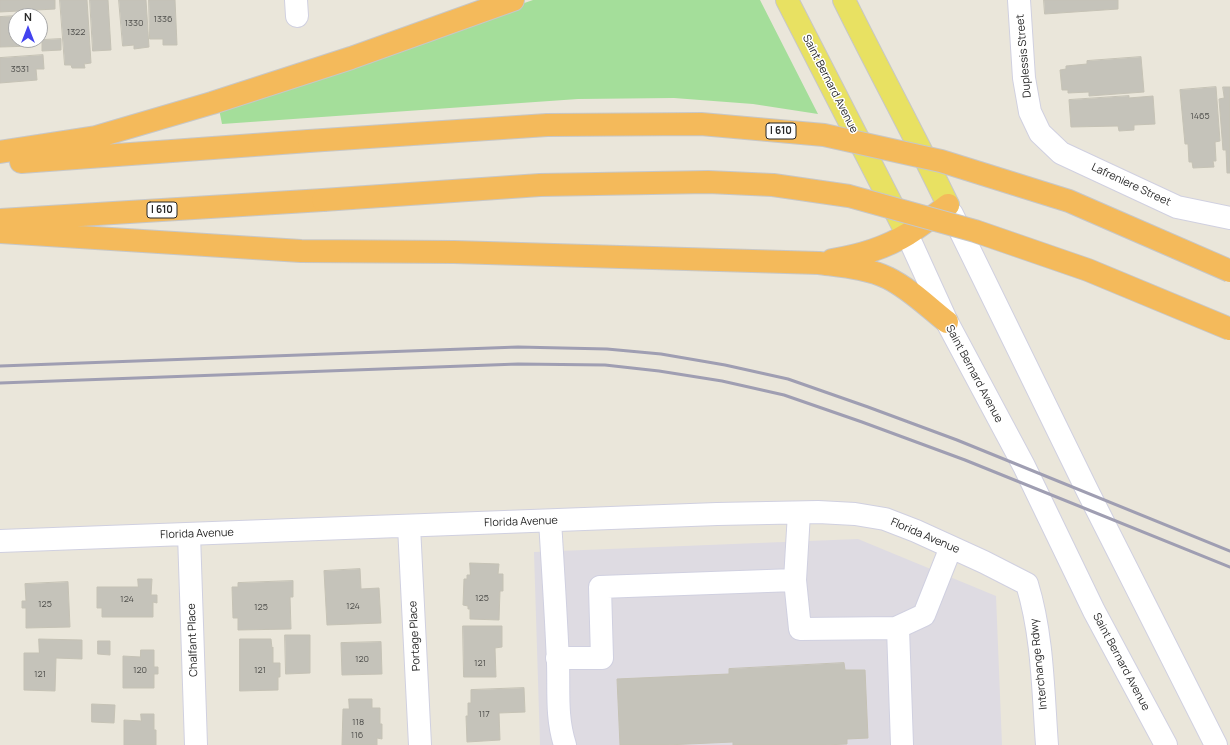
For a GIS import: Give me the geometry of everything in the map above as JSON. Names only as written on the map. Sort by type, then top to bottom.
[{"type":"highway","points":[[0,152],[96,137],[212,103],[351,58],[513,0]]},
{"type":"highway","name":"I 610","points":[[0,163],[309,140],[548,125],[701,124],[824,135],[941,161],[1069,201],[1230,271]]},
{"type":"highway","name":"I 610","points":[[0,220],[540,185],[708,182],[774,185],[849,196],[975,231],[1088,270],[1230,330]]},
{"type":"highway","points":[[0,232],[301,251],[454,252],[819,262],[850,258],[872,250],[907,234],[948,205]]},
{"type":"highway","points":[[819,262],[861,270],[887,277],[904,288],[947,322]]},
{"type":"main road","name":"Saint Bernard Avenue","points":[[787,0],[907,234]]},
{"type":"main road","points":[[844,0],[883,79],[913,132],[948,205]]},
{"type":"street","name":"Duplessis Street","points":[[1019,0],[1024,78],[1030,112],[1040,133]]},
{"type":"street","name":"Lafreniere Street","points":[[1040,133],[1061,153],[1178,207],[1230,218]]},
{"type":"street","points":[[948,205],[1088,492],[1216,745]]},
{"type":"street","name":"Saint Bernard Avenue","points":[[907,234],[947,322],[1024,466],[1094,611],[1166,745]]},
{"type":"street","points":[[799,513],[795,580],[800,629],[896,628],[924,614],[950,547]]},
{"type":"street","name":"Florida Avenue","points":[[0,541],[799,513],[855,514],[885,519],[916,531],[984,562],[1027,584]]},
{"type":"street","points":[[550,521],[558,706],[562,736],[565,745]]},
{"type":"street","name":"Portage Place","points":[[409,526],[420,745]]},
{"type":"street","name":"Chalfant Place","points":[[189,534],[196,745]]},
{"type":"street","points":[[557,658],[602,658],[600,587],[795,580]]},
{"type":"street","name":"Interchange Rdwy","points":[[1027,584],[1033,604],[1037,633],[1047,745]]},
{"type":"street","points":[[896,628],[898,628],[902,745]]},
{"type":"shaded area","points":[[858,539],[996,596],[1002,745],[540,745],[534,552]]},
{"type":"green space","points":[[533,0],[760,0],[818,114],[753,104],[674,98],[578,99],[222,124],[219,109]]},
{"type":"building","points":[[0,0],[55,0],[55,9],[8,8],[8,12],[0,12]]},
{"type":"building","points":[[60,0],[87,0],[91,63],[84,64],[85,68],[72,68],[71,65],[65,65]]},
{"type":"building","points":[[90,0],[108,0],[111,50],[93,51]]},
{"type":"building","points":[[119,0],[146,0],[149,47],[134,49],[134,45],[123,46]]},
{"type":"building","points":[[149,0],[175,0],[177,45],[163,45],[163,39],[150,39]]},
{"type":"building","points":[[1044,0],[1118,0],[1118,9],[1045,14]]},
{"type":"building","points":[[8,16],[8,47],[0,47],[0,17]]},
{"type":"building","points":[[61,39],[61,50],[42,51],[42,48],[48,48],[48,40]]},
{"type":"building","points":[[43,55],[44,69],[36,69],[37,80],[0,83],[0,58]]},
{"type":"building","points":[[1141,57],[1144,92],[1089,96],[1089,92],[1068,93],[1068,90],[1062,90],[1060,70],[1066,69],[1066,66],[1087,64],[1087,61]]},
{"type":"building","points":[[1216,87],[1220,141],[1215,142],[1216,161],[1213,161],[1214,167],[1193,168],[1192,162],[1189,162],[1188,144],[1185,144],[1180,90]]},
{"type":"building","points":[[1223,87],[1230,87],[1230,173],[1227,173],[1226,150],[1223,150],[1219,99],[1224,98]]},
{"type":"building","points":[[1129,96],[1129,98],[1153,96],[1155,124],[1134,125],[1134,130],[1119,131],[1118,126],[1071,127],[1069,100]]},
{"type":"building","points":[[470,563],[499,564],[498,574],[503,574],[503,591],[500,591],[499,620],[470,619],[470,609],[468,609],[468,606],[463,605],[464,579],[467,579],[467,575],[470,575]]},
{"type":"building","points":[[360,569],[361,589],[379,588],[381,623],[327,625],[324,571]]},
{"type":"building","points":[[138,579],[152,579],[151,595],[157,595],[157,603],[153,602],[153,617],[102,617],[102,608],[97,608],[97,587],[138,587]]},
{"type":"building","points":[[293,581],[293,597],[290,597],[291,629],[238,630],[238,618],[233,618],[232,587],[238,587],[238,583]]},
{"type":"building","points":[[68,582],[70,627],[26,628],[26,608],[22,608],[22,601],[26,601],[25,584]]},
{"type":"building","points":[[463,626],[502,626],[502,647],[495,648],[496,677],[464,677]]},
{"type":"building","points":[[285,635],[310,635],[310,673],[286,674]]},
{"type":"building","points":[[39,639],[82,640],[82,659],[56,658],[55,691],[24,690],[24,653],[39,653]]},
{"type":"building","points":[[240,639],[271,639],[272,648],[273,647],[273,663],[280,663],[278,690],[240,691]]},
{"type":"building","points":[[98,641],[110,641],[110,655],[98,654]]},
{"type":"building","points":[[381,642],[382,674],[342,675],[341,643]]},
{"type":"building","points":[[141,650],[154,650],[154,667],[158,667],[158,674],[154,674],[154,688],[123,688],[123,656],[140,657]]},
{"type":"building","points":[[844,663],[845,670],[865,670],[868,738],[847,739],[847,744],[824,745],[733,745],[733,742],[666,745],[620,745],[617,679],[729,674],[729,669]]},
{"type":"building","points":[[524,688],[525,712],[499,713],[500,740],[467,742],[466,716],[468,716],[468,703],[471,703],[471,690]]},
{"type":"building","points":[[349,699],[372,699],[372,708],[380,708],[382,739],[377,738],[377,745],[342,745],[343,709],[349,709]]},
{"type":"building","points":[[92,704],[115,705],[114,723],[92,722]]},
{"type":"building","points":[[141,714],[154,714],[156,745],[124,745],[124,720],[141,721]]},
{"type":"railway","points":[[0,366],[518,347],[607,349],[661,354],[725,365],[788,379],[957,440],[1230,551]]},
{"type":"railway","points":[[0,383],[518,364],[605,365],[659,371],[722,381],[784,395],[965,460],[1230,567]]}]
